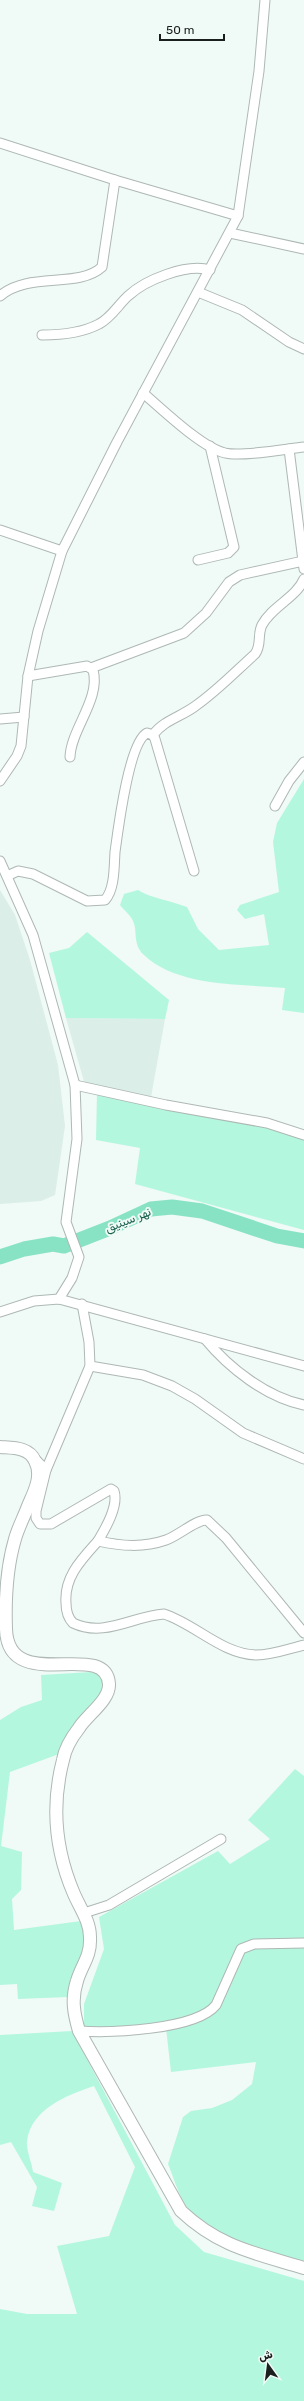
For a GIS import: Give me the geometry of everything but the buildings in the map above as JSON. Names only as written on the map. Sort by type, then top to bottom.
[{"type":"main road","points":[[0,1447],[22,1449],[35,1460],[38,1477],[14,1540],[9,1571],[6,1617],[9,1644],[19,1656],[33,1663],[47,1665],[89,1664],[98,1667],[107,1676],[109,1685],[106,1696],[79,1727],[66,1748],[59,1777],[56,1841],[74,1894],[84,1913],[90,1935],[90,1949],[87,1962],[77,1980],[73,1997],[74,2013],[79,2031],[181,2211],[205,2232],[221,2242],[304,2268]]},
{"type":"street","points":[[0,781],[17,756],[21,746],[28,676],[38,631],[62,551],[143,393],[238,216],[258,71],[265,0]]},
{"type":"street","points":[[0,143],[116,180],[238,216]]},
{"type":"street","points":[[0,296],[29,282],[69,278],[96,272],[102,267],[105,261],[116,180]]},
{"type":"street","points":[[230,233],[304,249]]},
{"type":"street","points":[[42,335],[72,332],[99,324],[129,295],[140,288],[188,268],[210,270]]},
{"type":"street","points":[[198,292],[242,310],[289,342],[304,349]]},
{"type":"street","points":[[143,393],[210,446],[230,454],[304,447]]},
{"type":"street","points":[[198,560],[228,553],[234,547],[210,446]]},
{"type":"street","points":[[28,676],[87,666],[91,668],[184,633],[206,613],[229,582],[240,575],[303,561],[289,449]]},
{"type":"street","points":[[0,530],[62,551]]},
{"type":"street","points":[[153,735],[163,725],[189,711],[206,698],[254,654],[259,647],[259,632],[262,624],[268,616],[297,589],[304,579]]},
{"type":"street","points":[[70,757],[70,746],[85,716],[90,700],[94,676],[91,668]]},
{"type":"street","points":[[0,719],[24,716]]},
{"type":"street","points":[[6,876],[23,871],[33,874],[87,901],[105,900],[112,883],[117,839],[131,763],[140,738],[147,733],[153,735]]},
{"type":"street","points":[[153,735],[194,871]]},
{"type":"street","points":[[275,806],[288,780],[304,762]]},
{"type":"street","points":[[0,861],[33,935],[75,1085],[77,1139],[66,1222],[78,1251],[77,1267],[59,1299]]},
{"type":"street","points":[[75,1085],[166,1105],[267,1123],[304,1135]]},
{"type":"street","points":[[0,1312],[34,1302],[59,1299],[82,1304],[304,1366]]},
{"type":"street","points":[[82,1304],[89,1342],[90,1366],[46,1470],[36,1515],[38,1522],[43,1525],[51,1524],[98,1495],[111,1489],[114,1490],[116,1496],[110,1515],[98,1541],[75,1568],[66,1585],[66,1610],[73,1623],[90,1629],[104,1628],[164,1614],[232,1650],[245,1654],[265,1654],[304,1645]]},
{"type":"street","points":[[205,1339],[225,1361],[251,1380],[287,1400],[304,1405]]},
{"type":"street","points":[[90,1366],[143,1375],[172,1386],[195,1399],[243,1433],[304,1459]]},
{"type":"street","points":[[35,1460],[46,1470]]},
{"type":"street","points":[[98,1541],[118,1546],[155,1543],[185,1532],[200,1521],[208,1520],[226,1538],[300,1623],[304,1633]]},
{"type":"street","points":[[84,1913],[109,1905],[221,1840]]},
{"type":"street","points":[[79,2031],[110,2032],[152,2027],[203,2016],[216,2005],[241,1949],[254,1944],[304,1943]]},
{"type":"shaded area","points":[[0,890],[15,915],[30,960],[58,1065],[65,1126],[55,1195],[41,1201],[0,1204]]},
{"type":"shaded area","points":[[66,1018],[165,1019],[151,1097],[85,1085]]},
{"type":"green space","points":[[304,779],[304,1013],[282,1010],[285,988],[211,982],[192,978],[174,973],[158,965],[144,955],[138,946],[133,921],[120,905],[124,894],[138,890],[187,907],[198,929],[219,950],[269,945],[264,914],[245,919],[237,910],[240,905],[279,892],[273,842],[277,823]]},
{"type":"green space","points":[[87,932],[169,1000],[165,1019],[66,1018],[49,953],[69,948]]},
{"type":"green space","points":[[97,1092],[211,1118],[260,1125],[304,1140],[304,1230],[135,1184],[140,1148],[96,1140]]},
{"type":"green space","points":[[91,1672],[100,1675],[104,1687],[59,1754],[10,1772],[1,1846],[22,1852],[21,1890],[12,1899],[14,1930],[81,1921],[87,1943],[68,1997],[18,1999],[17,1984],[0,1985],[0,1720],[21,1707],[42,1700],[41,1675]]},
{"type":"green space","points":[[295,1769],[304,1776],[304,2263],[253,2249],[221,2236],[206,2227],[183,2201],[168,2164],[183,2117],[191,2111],[212,2108],[232,2100],[252,2084],[256,2062],[171,2072],[166,2028],[107,2030],[84,2028],[84,2004],[104,1949],[99,1917],[218,1851],[230,1864],[270,1839],[248,1820]]},
{"type":"green space","points":[[72,2031],[175,2225],[204,2252],[304,2281],[304,2401],[0,2401],[0,2309],[27,2314],[77,2314],[57,2246],[109,2236],[135,2167],[94,2086],[73,2094],[52,2105],[35,2120],[30,2130],[27,2145],[33,2172],[62,2183],[54,2211],[32,2206],[37,2187],[11,2142],[0,2145],[0,2035]]},
{"type":"waterway","name":"نهر سينيق","points":[[0,1257],[24,1249],[53,1244],[64,1246],[110,1228],[151,1209],[172,1207],[202,1211],[277,1236],[304,1241]]}]
